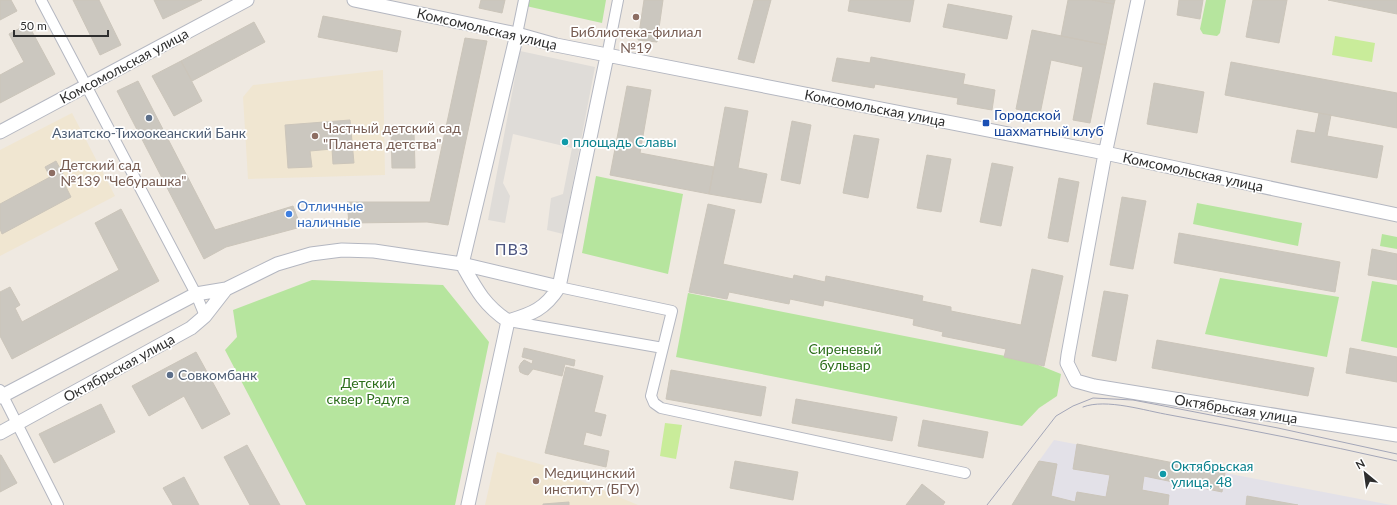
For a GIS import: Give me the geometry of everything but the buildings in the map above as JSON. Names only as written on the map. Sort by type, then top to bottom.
[{"type":"street","points":[[41,0],[196,294],[205,316]]},
{"type":"street","name":"Комсомольская улица","points":[[0,132],[248,0]]},
{"type":"street","name":"Комсомольская улица","points":[[354,0],[517,34],[556,45],[607,56],[1105,153],[1397,215]]},
{"type":"street","points":[[524,0],[462,264],[479,295],[494,311],[508,321],[662,348]]},
{"type":"street","points":[[508,321],[526,316],[543,307],[551,299],[559,287],[618,0]]},
{"type":"street","points":[[1105,153],[1138,0]]},
{"type":"street","name":"Октябрьская улица","points":[[1105,153],[1067,363],[1076,381],[1094,386],[1397,435]]},
{"type":"street","name":"Октябрьская улица","points":[[1,394],[196,294],[226,289],[277,264],[311,254],[342,250],[374,251],[462,264],[559,287]]},
{"type":"street","points":[[559,287],[672,311],[651,396],[654,403],[661,408],[965,473]]},
{"type":"street","name":"Октябрьская улица","points":[[0,433],[191,328],[205,316],[226,289]]},
{"type":"street","points":[[468,505],[508,321]]},
{"type":"street","points":[[1,394],[58,505]]},
{"type":"shaded area","name":"площадь Славы","points":[[520,51],[595,67],[563,234],[547,230],[551,198],[563,194],[572,148],[513,134],[503,183],[510,196],[505,223],[488,220]]},
{"type":"shaded area","name":"Частный детский сад \"Планета детства\"","points":[[383,70],[385,175],[248,179],[243,97],[253,85]]},
{"type":"shaded area","name":"Детский сад №139 \"Чебурашка\"","points":[[72,113],[115,196],[0,256],[0,150]]},
{"type":"shaded area","points":[[1054,440],[1391,505],[1012,505],[1039,461]]},
{"type":"shaded area","name":"Медицинский институт (БГУ)","points":[[497,452],[543,465],[638,505],[485,505]]},
{"type":"green space","points":[[527,0],[606,0],[602,23],[526,6]]},
{"type":"green space","points":[[1206,0],[1226,0],[1220,33],[1217,36],[1203,34],[1200,29]]},
{"type":"green space","points":[[1335,36],[1375,43],[1372,62],[1332,55]]},
{"type":"green space","points":[[596,176],[683,194],[668,274],[582,253]]},
{"type":"green space","points":[[1197,203],[1302,223],[1298,246],[1193,224]]},
{"type":"green space","points":[[1382,234],[1397,237],[1397,249],[1380,246]]},
{"type":"green space","points":[[1220,278],[1339,297],[1327,357],[1205,334]]},
{"type":"green space","name":"Детский сквер Радуга","points":[[312,280],[443,285],[489,342],[455,505],[306,505],[225,350],[237,337],[233,310]]},
{"type":"green space","points":[[1372,281],[1397,285],[1397,348],[1361,341]]},
{"type":"green space","name":"Сиреневый бульвар","points":[[688,293],[1026,360],[1061,374],[1057,396],[1039,408],[1022,426],[676,357]]},
{"type":"green space","points":[[665,423],[682,425],[676,459],[660,456]]},
{"type":"tram line","points":[[987,505],[1056,416],[1073,406],[1093,398],[1133,400],[1278,428],[1397,454]]},
{"type":"tram line","points":[[1083,407],[1103,404],[1126,406],[1397,461]]},
{"type":"place","name":"Библиотека-филиал №19","points":[[636,17]]},
{"type":"place","name":"Азиатско-Тихоокеанский Банк","points":[[149,118]]},
{"type":"place","name":"Городской шахматный клуб","points":[[986,123]]},
{"type":"place","name":"Частный детский сад \"Планета детства\"","points":[[315,136]]},
{"type":"place","name":"площадь Славы","points":[[565,142]]},
{"type":"place","name":"Детский сад №139 \"Чебурашка\"","points":[[52,173]]},
{"type":"place","name":"Отличные наличные","points":[[289,214]]},
{"type":"place","name":"Совкомбанк","points":[[170,375]]},
{"type":"place","name":"Октябрьская улица, 48","points":[[1163,474]]},
{"type":"place","name":"Медицинский институт (БГУ)","points":[[536,481]]},
{"type":"district","name":"ПВЗ","points":[[512,249]]}]
